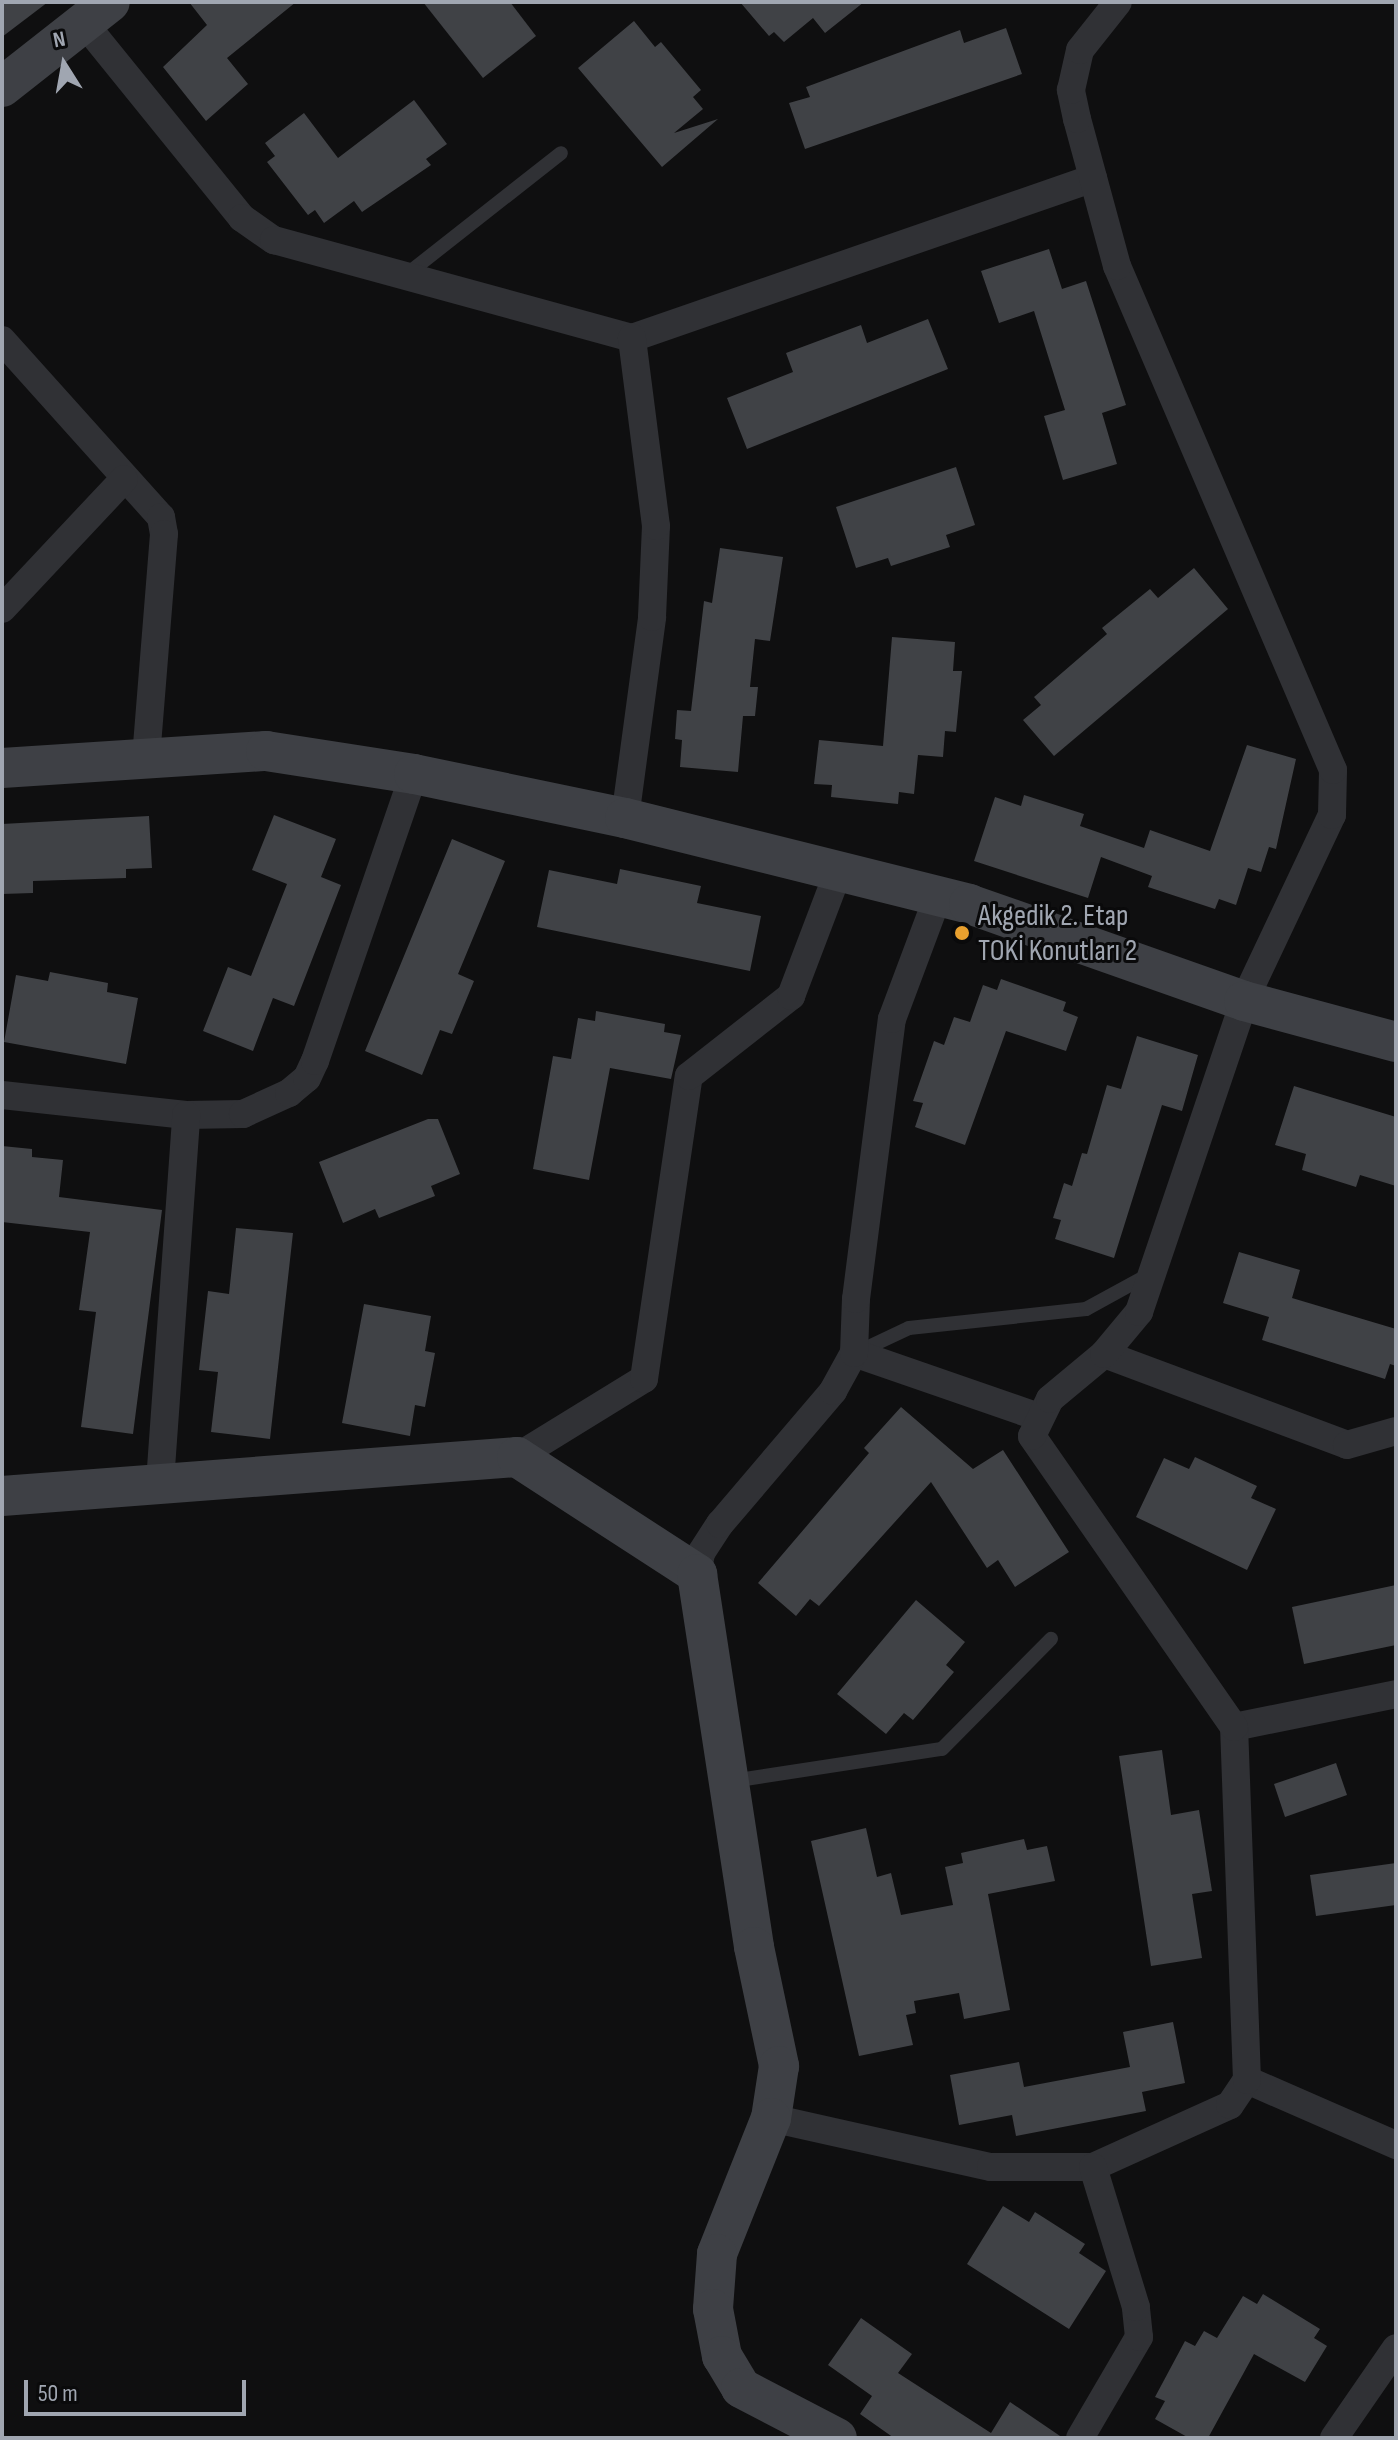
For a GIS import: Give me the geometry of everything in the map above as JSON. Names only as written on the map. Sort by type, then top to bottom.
[{"type":"street","points":[[771,2118],[991,2167],[1093,2167],[1230,2105],[1247,2080],[1234,1727],[1032,1436],[1050,1399],[1104,1354],[1139,1312],[1244,1001],[1332,815],[1333,770],[1117,266],[1093,178],[1071,90],[1080,50],[1118,2]]},
{"type":"street","points":[[2,87],[97,12],[242,218],[274,240],[402,278],[632,338],[1093,178]]},
{"type":"street","points":[[625,818],[652,617],[656,526],[632,338]]},
{"type":"street","points":[[2,340],[124,479],[155,505],[164,534],[146,758]]},
{"type":"street","points":[[2,609],[124,479]]},
{"type":"street","points":[[2,768],[266,751],[414,774],[625,818],[837,875],[938,896],[1041,927],[1244,1001],[1396,1042]]},
{"type":"street","points":[[2,1095],[186,1115],[243,1114],[307,1078],[414,774]]},
{"type":"street","points":[[2,1496],[517,1457],[644,1379],[689,1076],[791,996],[837,875]]},
{"type":"street","points":[[837,2438],[741,2388],[722,2356],[713,2309],[717,2254],[771,2118],[779,2066],[727,1782],[697,1574],[701,1553],[720,1524],[833,1391],[854,1353],[856,1299],[892,1019],[938,896]]},
{"type":"street","points":[[160,1482],[186,1115]]},
{"type":"street","points":[[854,1353],[1039,1417]]},
{"type":"street","points":[[1104,1354],[1347,1445],[1396,1431]]},
{"type":"street","points":[[517,1457],[697,1574]]},
{"type":"street","points":[[1234,1727],[1396,1694]]},
{"type":"street","points":[[1247,2080],[1396,2145]]},
{"type":"street","points":[[1084,2437],[1139,2337],[1136,2307],[1093,2167]]},
{"type":"street","points":[[1334,2438],[1396,2348]]},
{"type":"lane","points":[[402,278],[561,153]]},
{"type":"lane","points":[[854,1353],[909,1328],[1086,1309],[1153,1272]]},
{"type":"lane","points":[[727,1782],[942,1749],[1051,1639]]},
{"type":"building","points":[[2,2],[48,2],[2,37]]},
{"type":"building","points":[[189,2],[296,2],[227,58],[248,84],[206,121],[163,67],[207,25]]},
{"type":"building","points":[[423,2],[510,2],[536,36],[483,78]]},
{"type":"building","points":[[740,2],[864,2],[825,33],[813,18],[784,42],[774,32],[769,36]]},
{"type":"building","points":[[634,21],[655,47],[661,42],[701,90],[693,97],[703,109],[674,133],[718,119],[662,167],[578,68]]},
{"type":"building","points":[[1006,28],[1022,74],[805,149],[789,103],[810,97],[806,87],[960,30],[964,43]]},
{"type":"building","points":[[414,100],[447,144],[426,159],[431,165],[362,212],[354,201],[324,223],[315,210],[308,215],[267,162],[275,156],[265,143],[304,113],[338,158]]},
{"type":"building","points":[[1049,249],[1062,289],[1086,281],[1126,405],[1102,413],[1117,464],[1063,480],[1044,416],[1065,410],[1034,311],[999,323],[981,271]]},
{"type":"building","points":[[928,319],[948,369],[747,449],[727,398],[793,372],[786,353],[861,325],[867,343]]},
{"type":"building","points":[[956,467],[975,525],[946,535],[950,547],[891,566],[888,558],[856,568],[836,507]]},
{"type":"building","points":[[720,548],[783,557],[770,641],[755,639],[750,687],[758,687],[755,716],[743,716],[738,772],[680,767],[682,740],[675,739],[677,710],[691,711],[704,601],[712,603]]},
{"type":"building","points":[[1194,568],[1228,609],[1054,756],[1023,720],[1041,705],[1034,697],[1107,634],[1102,628],[1150,589],[1158,598]]},
{"type":"building","points":[[892,637],[955,642],[953,671],[962,671],[956,732],[945,731],[943,757],[918,755],[914,794],[899,792],[898,804],[831,797],[832,785],[814,784],[819,740],[883,746]]},
{"type":"building","points":[[1247,745],[1296,759],[1276,849],[1269,847],[1261,872],[1248,868],[1236,905],[1219,899],[1215,909],[1148,887],[1152,876],[1101,857],[1088,898],[974,861],[995,797],[1021,806],[1024,795],[1084,814],[1080,826],[1144,848],[1150,830],[1210,851]]},
{"type":"building","points":[[274,815],[336,839],[321,877],[341,885],[294,1006],[273,998],[253,1051],[203,1031],[228,967],[251,976],[287,884],[252,870]]},
{"type":"building","points":[[149,816],[152,868],[126,869],[126,878],[33,881],[33,893],[2,894],[2,824]]},
{"type":"building","points":[[452,839],[505,861],[458,974],[474,981],[452,1034],[440,1030],[422,1075],[365,1051]]},
{"type":"building","points":[[620,869],[701,886],[697,903],[761,916],[750,971],[537,927],[549,870],[617,884]]},
{"type":"building","points":[[50,972],[108,983],[107,992],[138,998],[126,1064],[4,1042],[16,975],[48,981]]},
{"type":"building","points":[[1001,979],[1066,1002],[1063,1011],[1078,1017],[1066,1051],[1006,1031],[965,1145],[915,1127],[923,1103],[913,1101],[934,1041],[944,1045],[954,1017],[970,1022],[983,985],[997,990]]},
{"type":"building","points":[[596,1011],[665,1024],[664,1032],[681,1035],[671,1079],[610,1068],[589,1180],[533,1169],[553,1056],[571,1059],[578,1018],[595,1021]]},
{"type":"building","points":[[1137,1036],[1198,1055],[1182,1111],[1162,1105],[1114,1258],[1055,1239],[1061,1220],[1053,1218],[1064,1183],[1072,1186],[1082,1153],[1087,1154],[1107,1085],[1121,1089]]},
{"type":"building","points":[[1294,1086],[1396,1117],[1396,1186],[1360,1175],[1356,1187],[1302,1170],[1306,1154],[1275,1145]]},
{"type":"building","points":[[428,1119],[438,1119],[460,1174],[431,1186],[435,1196],[379,1218],[375,1209],[343,1223],[319,1162]]},
{"type":"building","points":[[2,1146],[32,1149],[32,1157],[63,1160],[59,1197],[162,1210],[133,1434],[81,1427],[96,1312],[79,1310],[90,1232],[2,1222]]},
{"type":"building","points":[[236,1228],[293,1233],[270,1439],[211,1432],[218,1372],[199,1370],[208,1291],[229,1294]]},
{"type":"building","points":[[1239,1252],[1300,1270],[1292,1298],[1396,1329],[1396,1366],[1390,1364],[1385,1379],[1262,1340],[1269,1317],[1223,1303]]},
{"type":"building","points":[[364,1304],[431,1316],[425,1351],[435,1353],[425,1407],[415,1405],[410,1436],[342,1423]]},
{"type":"building","points":[[901,1407],[973,1469],[1003,1450],[1069,1552],[1015,1587],[998,1560],[987,1568],[931,1482],[819,1606],[810,1599],[796,1616],[758,1583],[869,1453],[864,1448]]},
{"type":"building","points":[[1195,1457],[1257,1486],[1251,1498],[1276,1509],[1247,1570],[1136,1517],[1164,1458],[1189,1469]]},
{"type":"building","points":[[1396,1585],[1396,1645],[1304,1664],[1292,1607]]},
{"type":"building","points":[[916,1600],[965,1642],[946,1665],[954,1672],[913,1720],[904,1713],[886,1734],[837,1694]]},
{"type":"building","points":[[1162,1750],[1171,1815],[1199,1810],[1212,1891],[1192,1894],[1202,1958],[1151,1966],[1119,1756]]},
{"type":"building","points":[[1336,1763],[1347,1795],[1285,1817],[1274,1784]]},
{"type":"building","points":[[866,1828],[877,1877],[891,1873],[901,1915],[953,1905],[945,1867],[963,1863],[961,1853],[1024,1839],[1027,1850],[1047,1846],[1055,1881],[988,1894],[1010,2010],[964,2019],[959,1993],[914,2001],[916,2013],[906,2015],[913,2045],[859,2056],[811,1841]]},
{"type":"building","points":[[1396,1863],[1396,1905],[1316,1916],[1310,1875]]},
{"type":"building","points":[[1173,2022],[1185,2083],[1142,2092],[1146,2111],[1016,2136],[1012,2115],[959,2125],[950,2075],[1019,2062],[1024,2087],[1130,2067],[1123,2032]]},
{"type":"building","points":[[1003,2206],[1029,2222],[1035,2212],[1085,2244],[1079,2253],[1106,2271],[1069,2329],[967,2264]]},
{"type":"building","points":[[1263,2294],[1320,2329],[1314,2338],[1327,2346],[1305,2382],[1254,2354],[1208,2438],[1189,2438],[1155,2419],[1165,2401],[1155,2397],[1185,2341],[1195,2346],[1204,2331],[1217,2338],[1243,2296],[1257,2304]]},
{"type":"building","points":[[861,2318],[912,2354],[898,2373],[991,2433],[1010,2402],[1063,2438],[894,2438],[860,2414],[872,2396],[828,2365]]},
{"type":"place","name":"Akgedik 2. Etap TOKİ Konutları 2","points":[[962,933]]}]
